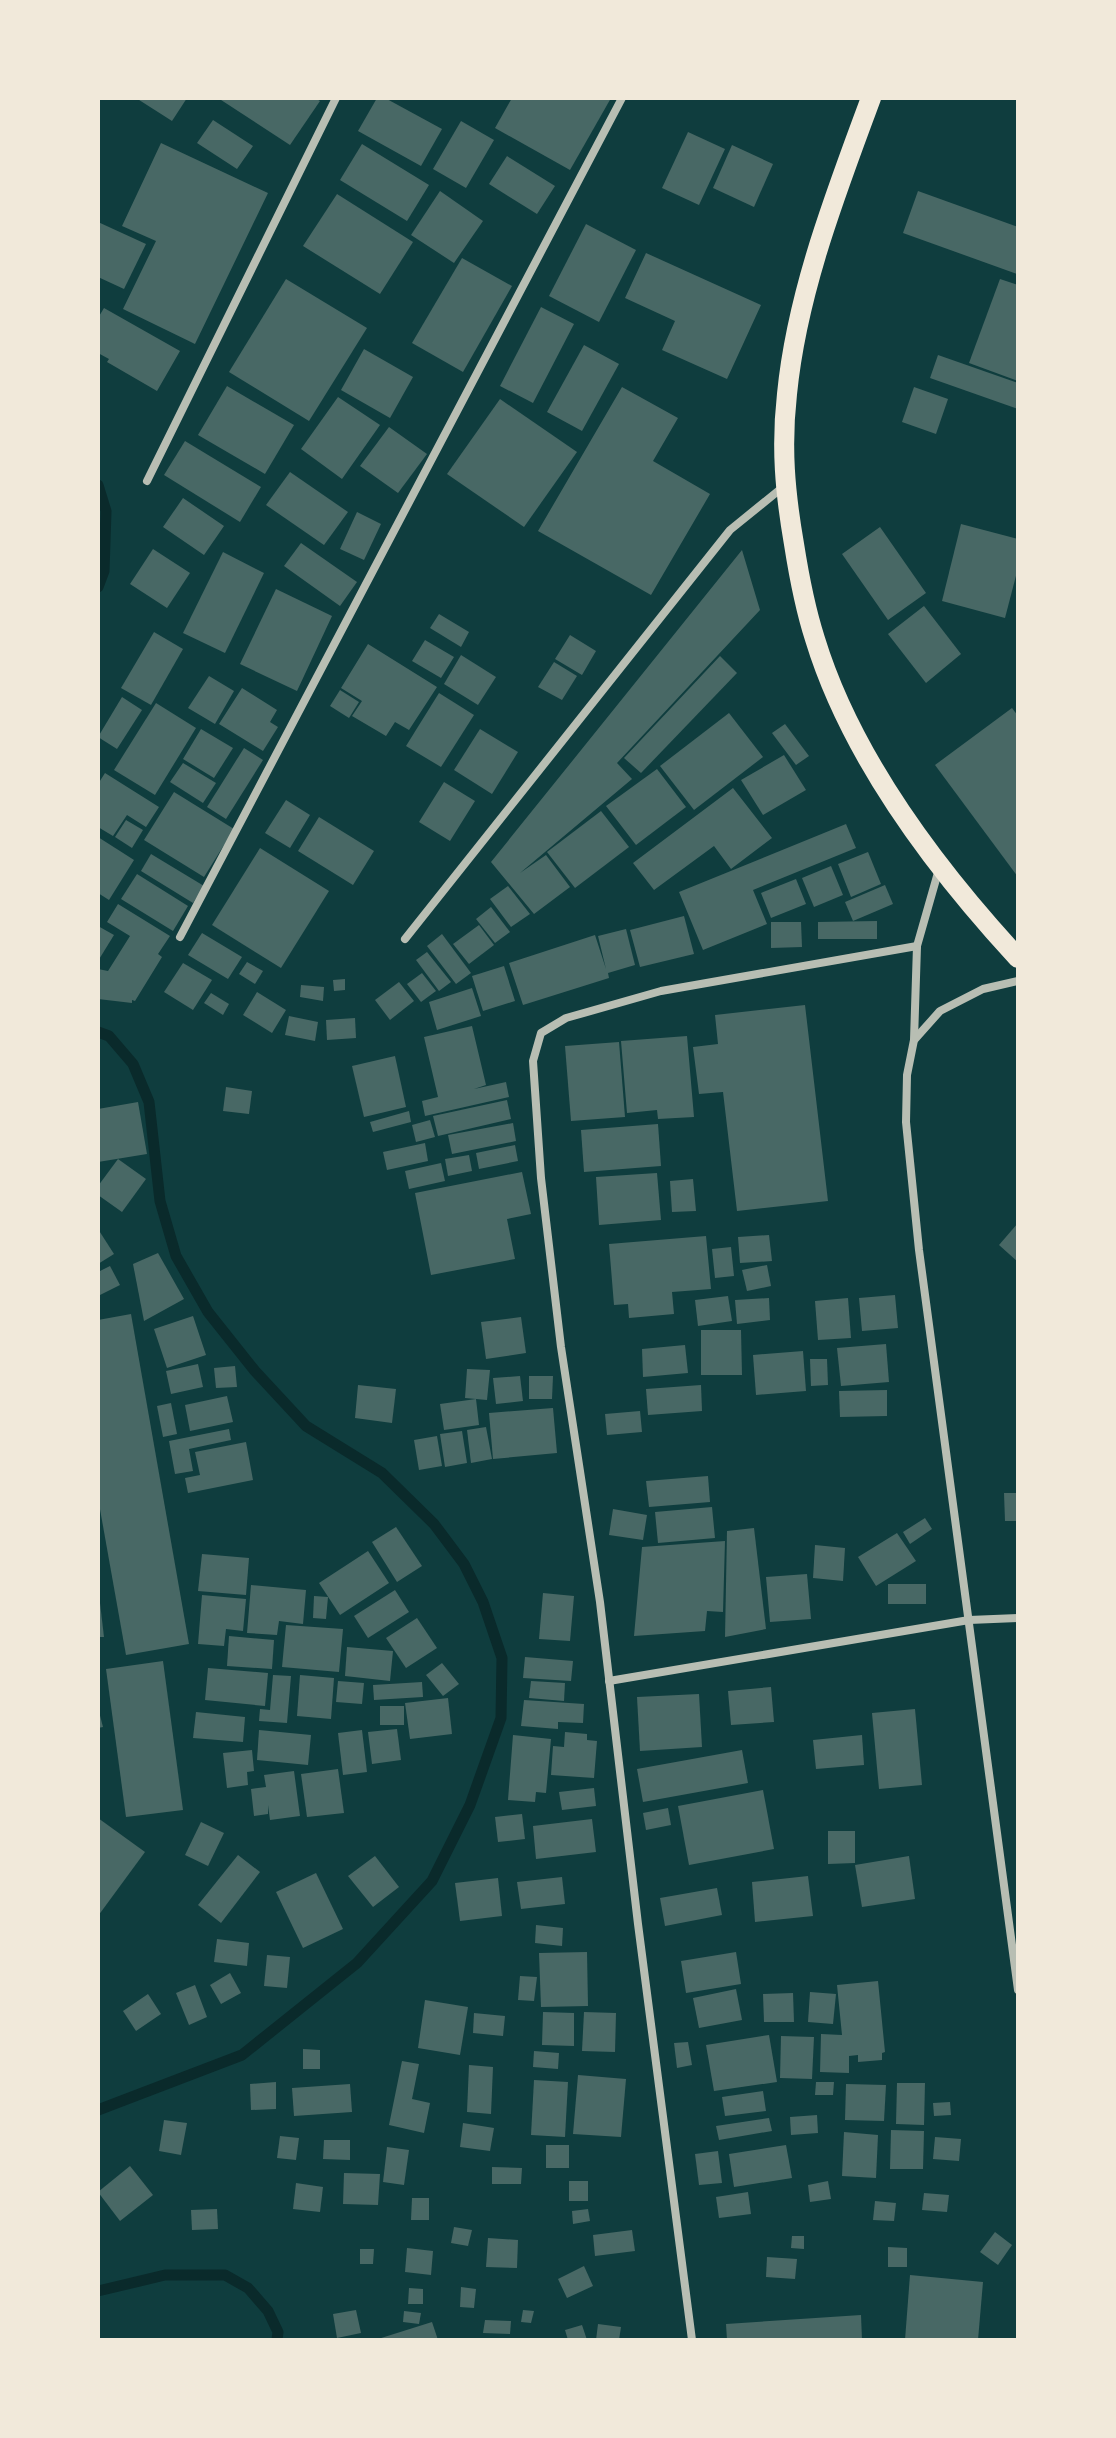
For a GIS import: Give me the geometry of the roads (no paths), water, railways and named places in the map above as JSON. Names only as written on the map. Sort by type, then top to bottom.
[{"type":"main road","points":[[871,98],[820,245],[794,343],[783,442],[784,486],[801,588],[816,642],[838,697],[876,771],[940,867],[1018,958]]},
{"type":"street","points":[[147,481],[336,98]]},
{"type":"street","points":[[180,937],[622,98]]},
{"type":"street","points":[[405,939],[730,530],[784,486]]},
{"type":"street","points":[[940,867],[917,946],[914,1040],[907,1075],[906,1122],[919,1250],[1018,1990]]},
{"type":"street","points":[[692,2340],[600,1602],[561,1347],[541,1178],[533,1061],[541,1033],[566,1018],[661,991],[917,946]]},
{"type":"street","points":[[914,1040],[940,1011],[983,989],[1018,981]]},
{"type":"street","points":[[609,1681],[969,1620],[1018,1618]]},
{"type":"waterway","points":[[98,485],[106,511],[104,571],[98,587]]},
{"type":"waterway","points":[[98,1032],[109,1036],[133,1064],[149,1102],[160,1201],[176,1256],[208,1312],[255,1371],[306,1426],[382,1473],[434,1524],[464,1564],[483,1602],[502,1658],[501,1718],[470,1805],[432,1881],[357,1963],[242,2055],[98,2110]]},
{"type":"waterway","points":[[98,2291],[165,2275],[225,2275],[248,2288],[268,2311],[278,2332],[277,2340]]}]
